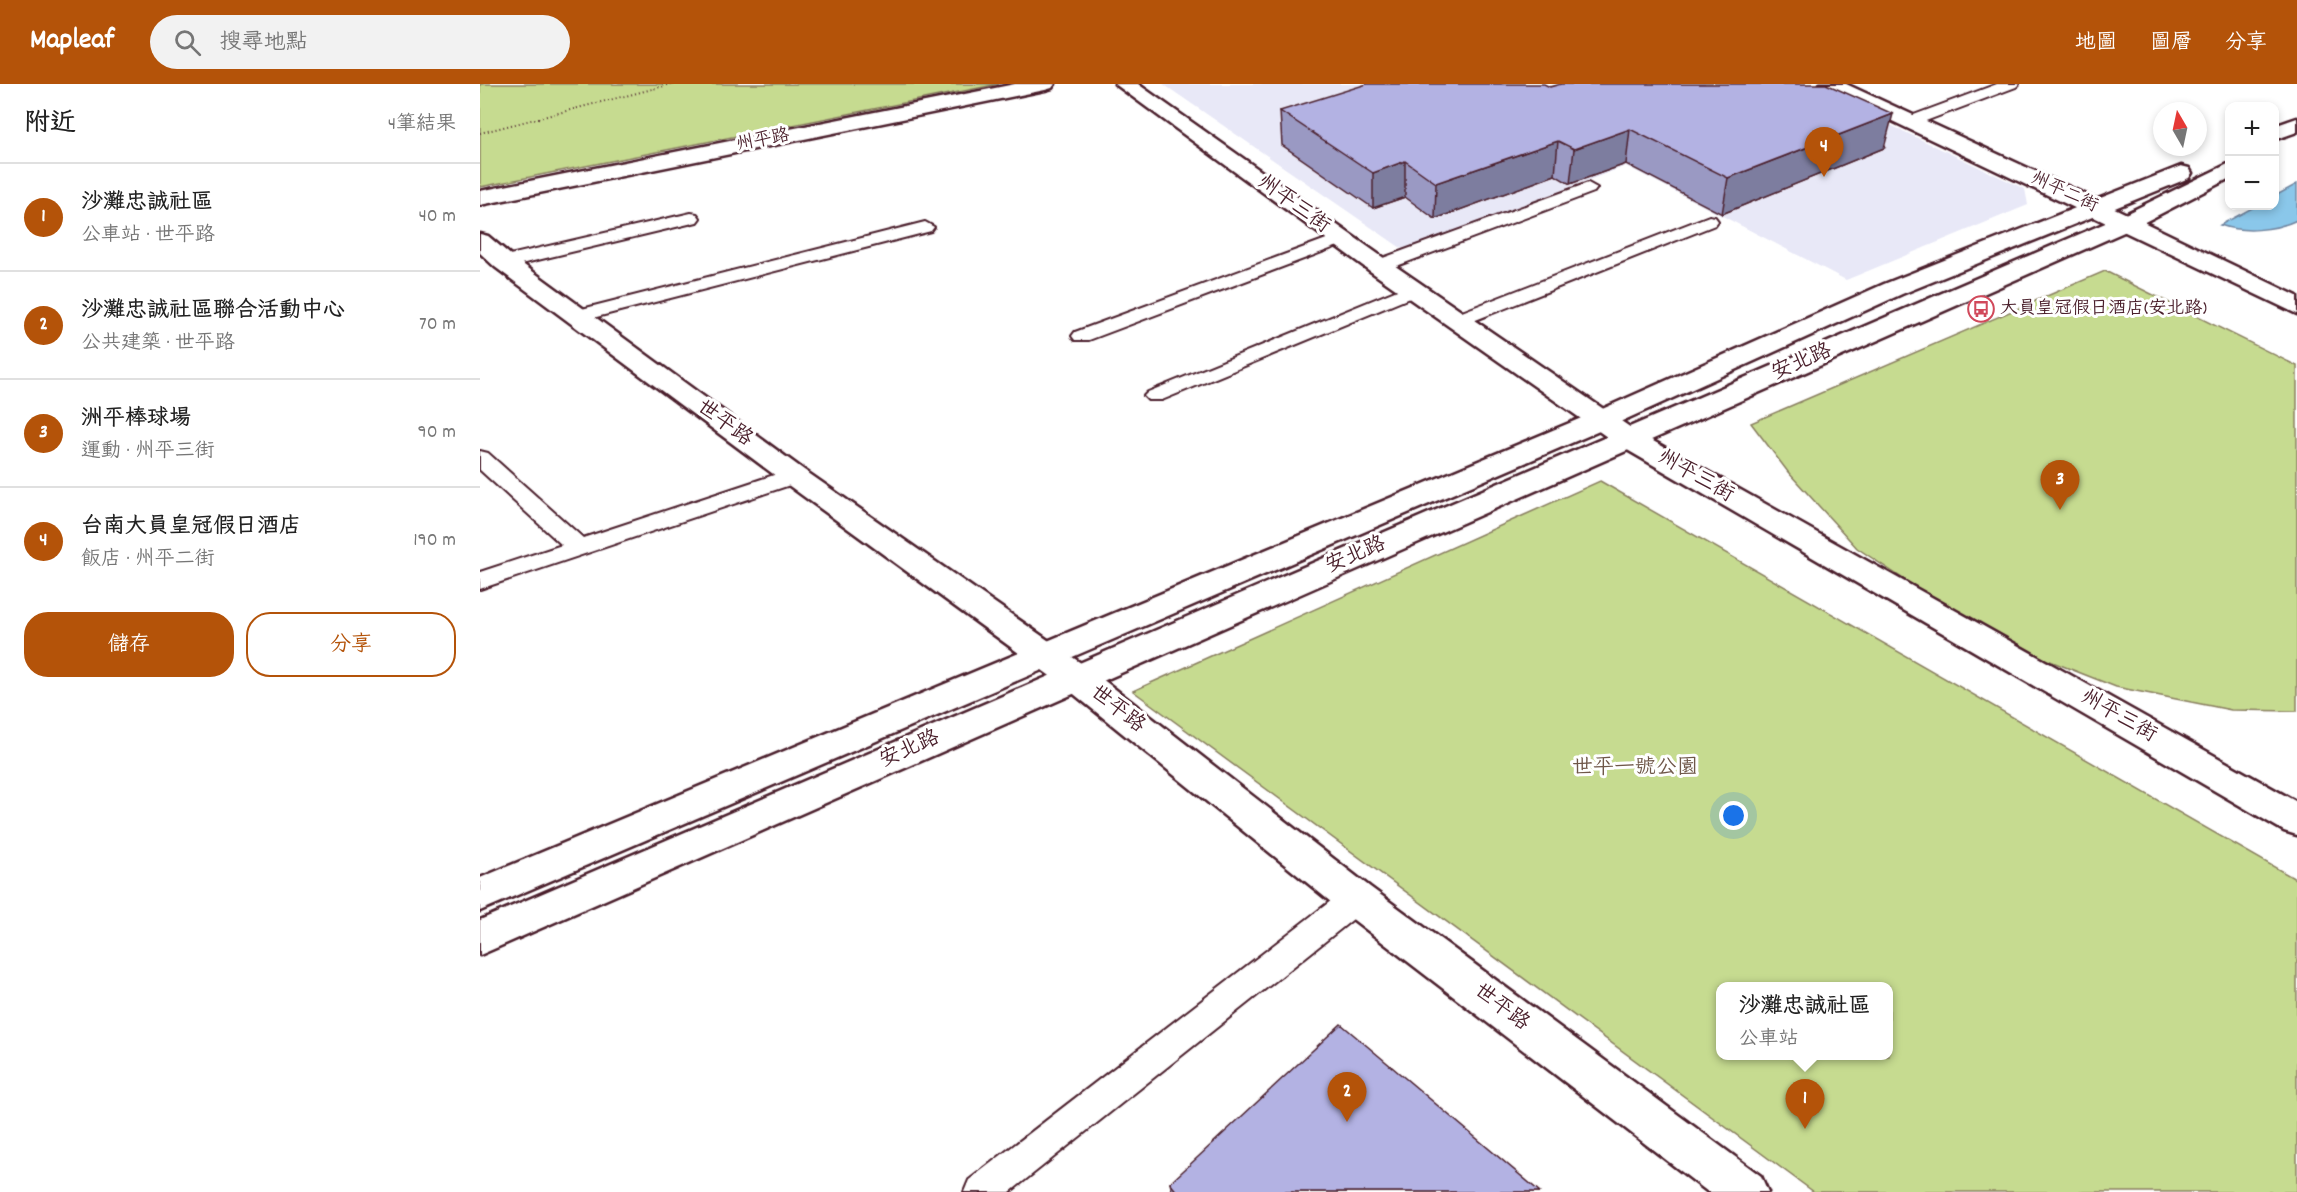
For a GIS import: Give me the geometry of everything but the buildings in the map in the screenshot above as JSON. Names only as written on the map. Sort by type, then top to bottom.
[{"type":"street","name":"州平路","points":[[480,198],[1045,84]]},
{"type":"street","name":"州平三街","points":[[1125,84],[1412,290],[1614,429],[2297,820]]},
{"type":"street","name":"州平二街","points":[[1830,84],[2096,208],[2297,306]]},
{"type":"street","points":[[2279,132],[2297,124]]},
{"type":"street","points":[[2279,144],[2297,138]]},
{"type":"street","name":"安北路","points":[[480,938],[1076,677],[1614,429],[1893,289],[2225,154]]},
{"type":"street","name":"安北路","points":[[480,895],[1045,655],[2125,223],[2225,171]]},
{"type":"street","name":"世平路","points":[[480,241],[504,262],[794,476],[1076,677],[1356,899],[1745,1192]]},
{"type":"lane","points":[[1909,122],[2011,84]]},
{"type":"lane","points":[[1378,266],[1588,188]]},
{"type":"lane","points":[[504,262],[691,218]]},
{"type":"lane","points":[[1456,321],[1708,221]]},
{"type":"lane","points":[[577,316],[925,227]]},
{"type":"lane","points":[[1082,336],[1340,239]]},
{"type":"lane","points":[[1155,396],[1412,290]]},
{"type":"lane","points":[[480,458],[580,548]]},
{"type":"lane","points":[[480,581],[794,476]]},
{"type":"lane","points":[[982,1192],[1356,899]]},
{"type":"path","points":[[480,133],[672,84]]},
{"type":"shaded area","points":[[1163,84],[1479,84],[1523,108],[1804,84],[2025,189],[2028,205],[1846,280],[1626,166],[1404,250]]},
{"type":"green space","points":[[480,84],[999,84],[480,187]]},
{"type":"green space","points":[[2105,271],[2297,366],[2297,711],[2231,710],[2116,687],[2012,646],[1926,594],[1857,548],[1788,472],[1751,423]]},
{"type":"green space","name":"世平一號公園","points":[[1600,481],[2297,880],[2297,1192],[1814,1192],[1133,691]]},
{"type":"water","points":[[2297,184],[2297,220],[2278,227],[2258,230],[2229,228],[2220,225],[2248,210],[2279,210],[2279,194]]},
{"type":"place","name":"台南大員皇冠假日酒店","points":[[1824,177]]},
{"type":"place","name":"大員皇冠假日酒店(安北路)","points":[[1981,309]]},
{"type":"place","name":"洲平棒球場","points":[[2060,510]]},
{"type":"place","name":"沙灘忠誠社區聯合活動中心","points":[[1347,1122]]},
{"type":"place","name":"沙灘忠誠社區","points":[[1805,1129]]}]
